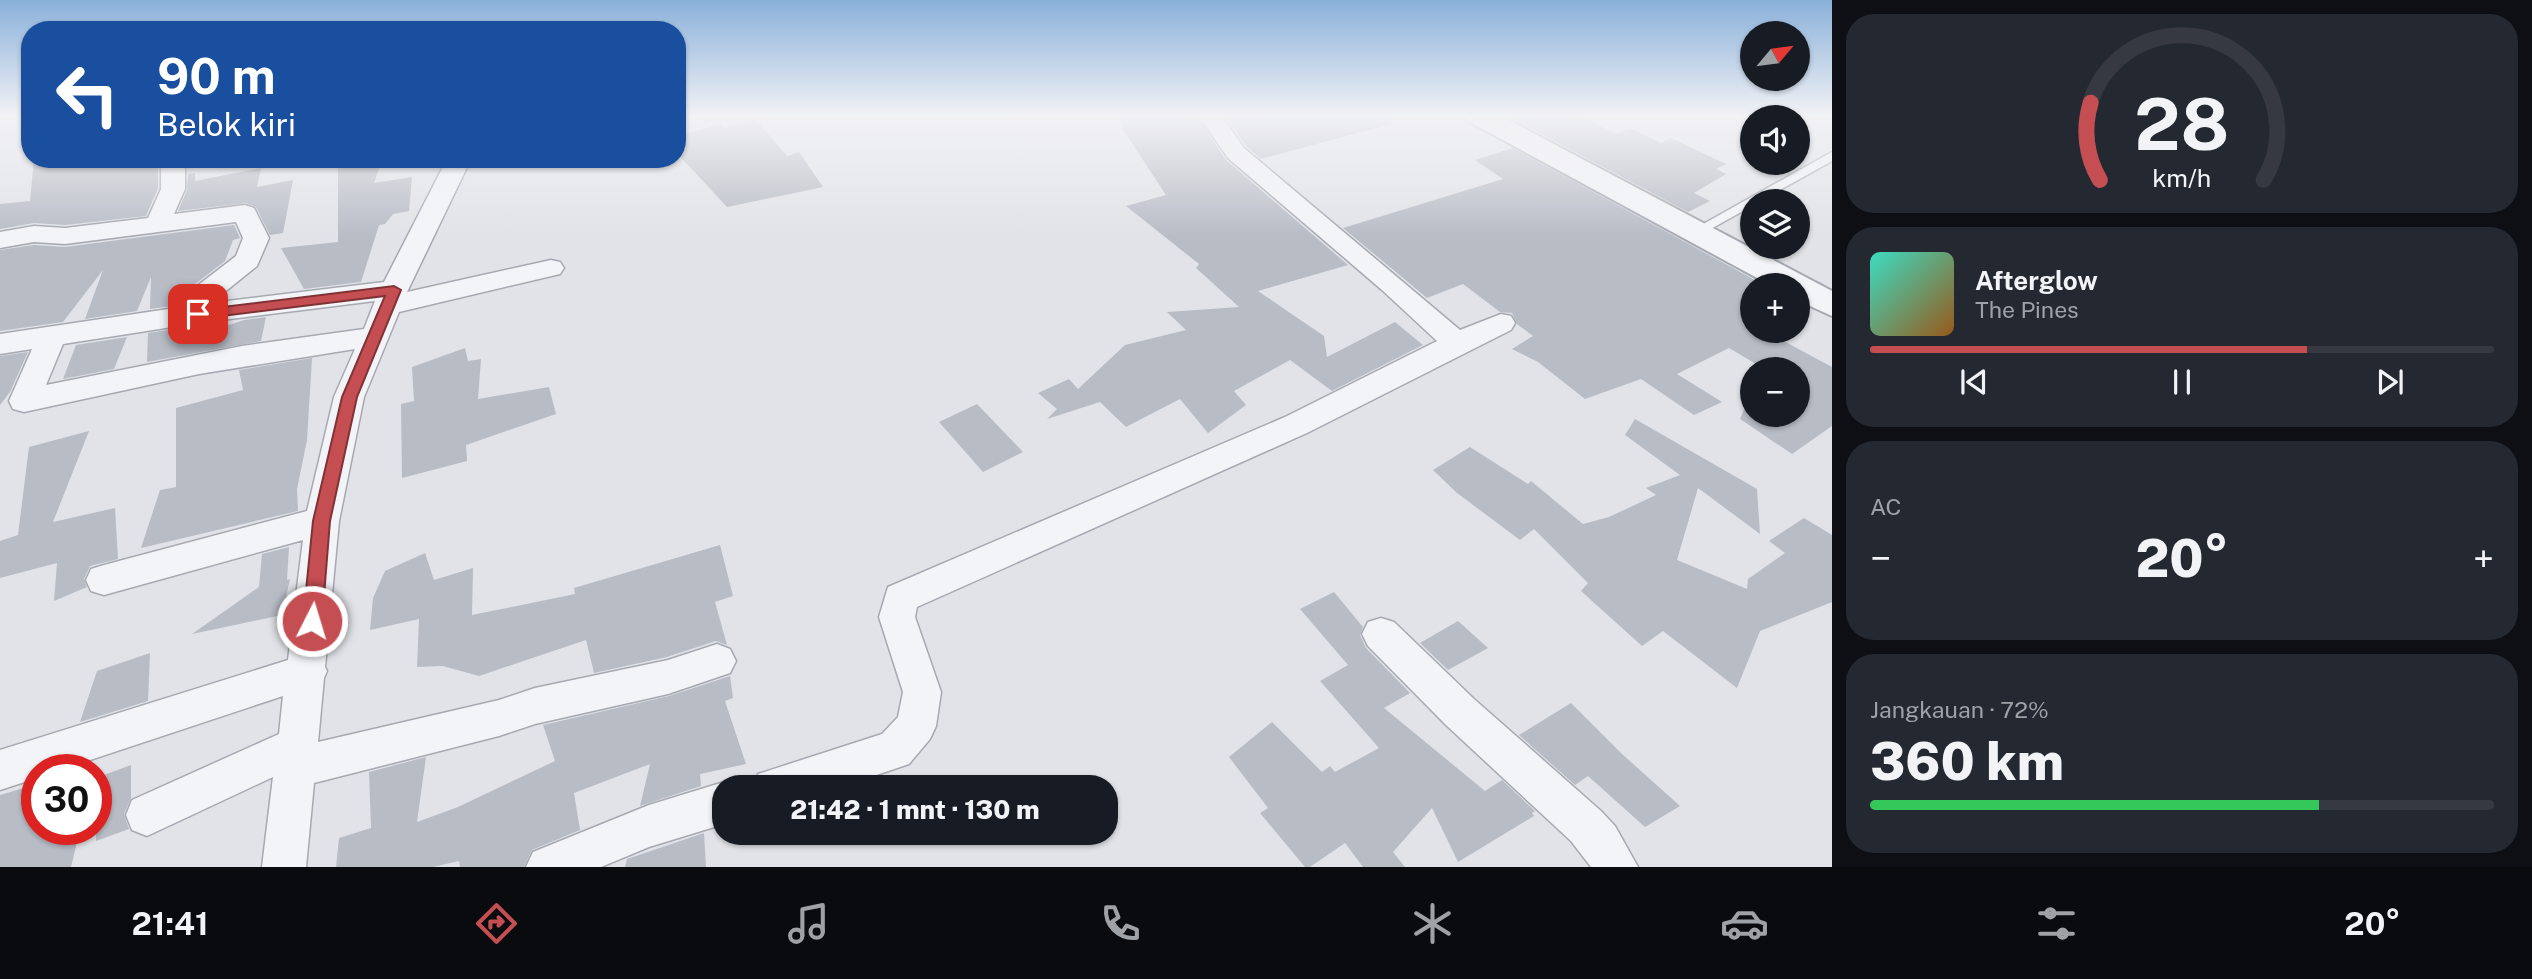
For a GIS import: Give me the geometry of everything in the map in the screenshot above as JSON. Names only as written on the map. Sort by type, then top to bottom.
[{"type":"street","points":[[1239,155],[1392,284],[1457,343]]},
{"type":"street","points":[[1553,155],[1772,273]]},
{"type":"street","points":[[158,223],[173,189],[173,168]]},
{"type":"street","points":[[284,867],[295,756],[308,671],[322,521],[349,397],[391,298],[455,168]]},
{"type":"street","points":[[0,240],[34,234],[65,236],[245,214],[256,238],[248,260],[198,299],[195,303],[198,314]]},
{"type":"street","points":[[0,344],[198,314],[391,298],[551,268]]},
{"type":"street","points":[[1810,293],[1832,305]]},
{"type":"street","points":[[121,380],[139,323]]},
{"type":"street","points":[[815,775],[895,750],[916,726],[922,692],[897,617],[901,598],[930,583],[1296,425],[1501,323]]},
{"type":"street","points":[[52,336],[24,401],[193,363],[306,344],[375,337]]},
{"type":"street","points":[[104,580],[322,521]]},
{"type":"street","points":[[1381,634],[1460,712],[1586,826],[1600,841],[1616,867]]},
{"type":"street","points":[[147,815],[295,756],[499,719],[535,706],[668,677],[717,662]]},
{"type":"street","points":[[0,770],[308,671]]},
{"type":"street","points":[[548,867],[649,826],[712,807]]},
{"type":"lane","points":[[1695,232],[1832,156]]},
{"type":"building","points":[[686,155],[801,155],[823,187],[727,207],[686,163]]},
{"type":"building","points":[[1140,155],[1223,155],[1348,265],[1258,291],[1324,336],[1327,357],[1395,322],[1423,345],[1332,391],[1290,360],[1234,391],[1246,405],[1208,433],[1180,399],[1126,427],[1100,402],[1047,419],[1057,409],[1038,393],[1069,379],[1078,389],[1125,345],[1186,330],[1167,312],[1239,307],[1196,268],[1199,264],[1126,206],[1166,195]]},
{"type":"building","points":[[1489,155],[1527,155],[1742,273],[1740,343],[1787,343],[1832,367],[1832,426],[1792,454],[1752,427],[1810,427],[1810,357],[1744,357],[1729,348],[1677,374],[1722,402],[1694,415],[1641,379],[1585,399],[1538,362],[1512,349],[1533,336],[1517,324],[1512,313],[1500,312],[1463,284],[1427,298],[1343,228],[1503,179],[1475,160]]},
{"type":"building","points":[[1581,155],[1708,155],[1726,164],[1716,169],[1726,174],[1694,193],[1710,201],[1688,212]]},
{"type":"building","points":[[33,168],[158,168],[158,188],[146,216],[65,225],[34,223],[0,229],[0,204],[30,201]]},
{"type":"building","points":[[261,168],[257,187],[293,180],[283,233],[270,235],[256,207],[246,203],[178,211],[187,190],[188,174],[195,173],[195,181]]},
{"type":"building","points":[[338,168],[379,168],[374,183],[412,177],[409,211],[393,214],[385,224],[379,225],[361,282],[304,289],[281,248],[338,242]]},
{"type":"building","points":[[234,225],[240,238],[233,240],[225,261],[186,291],[179,305],[150,309],[151,277],[137,311],[85,319],[103,270],[63,322],[0,331],[0,250],[34,245],[65,247]]},
{"type":"building","points":[[266,317],[261,341],[147,362],[148,333],[202,325],[199,335],[244,320]]},
{"type":"building","points":[[127,337],[114,369],[63,379],[76,345]]},
{"type":"building","points":[[465,348],[468,361],[481,359],[478,399],[549,387],[556,414],[466,445],[467,461],[402,478],[401,404],[414,401],[412,367]]},
{"type":"building","points":[[28,352],[10,392],[0,405],[0,356]]},
{"type":"building","points":[[312,358],[307,440],[297,489],[298,511],[141,548],[160,490],[176,487],[176,408],[243,390],[239,370]]},
{"type":"building","points":[[977,404],[1023,452],[983,472],[939,422]]},
{"type":"building","points":[[1635,419],[1757,489],[1760,534],[1698,488],[1677,560],[1747,589],[1748,579],[1785,553],[1769,541],[1804,518],[1832,535],[1832,602],[1760,631],[1737,688],[1663,631],[1642,646],[1581,591],[1588,583],[1534,529],[1520,540],[1457,493],[1433,470],[1470,447],[1528,484],[1531,481],[1583,524],[1609,517],[1656,495],[1646,488],[1680,475],[1625,435]]},
{"type":"building","points":[[89,431],[53,522],[115,508],[118,559],[90,566],[84,579],[87,587],[54,601],[57,563],[0,578],[0,541],[18,535],[29,447]]},
{"type":"building","points":[[720,545],[733,596],[715,602],[727,645],[716,641],[667,657],[594,673],[586,640],[479,676],[443,666],[417,667],[419,619],[370,630],[373,598],[385,571],[425,553],[434,580],[473,568],[472,615],[575,594],[574,588]]},
{"type":"building","points":[[289,547],[287,580],[290,579],[282,615],[192,634],[259,587],[262,554]]},
{"type":"building","points":[[1334,592],[1363,627],[1360,635],[1366,648],[1410,693],[1384,708],[1485,791],[1502,780],[1535,811],[1532,813],[1534,816],[1458,862],[1432,808],[1393,852],[1405,867],[1363,867],[1345,843],[1310,867],[1305,867],[1260,813],[1268,808],[1229,757],[1272,722],[1322,772],[1330,766],[1335,772],[1379,748],[1320,681],[1348,665],[1300,609]]},
{"type":"building","points":[[1458,621],[1488,648],[1448,670],[1420,643]]},
{"type":"building","points":[[150,653],[148,701],[80,722],[97,671]]},
{"type":"building","points":[[730,676],[733,698],[725,701],[746,764],[700,774],[701,786],[640,806],[650,764],[574,793],[580,830],[532,850],[524,867],[460,867],[459,861],[433,867],[336,867],[339,838],[371,828],[369,772],[426,757],[417,822],[458,807],[555,761],[543,725],[669,696]]},
{"type":"building","points":[[1571,703],[1680,806],[1645,827],[1588,776],[1575,785],[1519,735]]},
{"type":"building","points":[[131,765],[131,798],[124,814],[129,829],[112,835],[112,772]]},
{"type":"building","points":[[21,789],[21,845],[76,845],[71,867],[0,867],[0,795]]},
{"type":"building","points":[[704,833],[706,867],[625,867],[627,859]]},
{"type":"route","points":[[198,314],[394,290],[349,397],[322,521],[312,621]]}]
